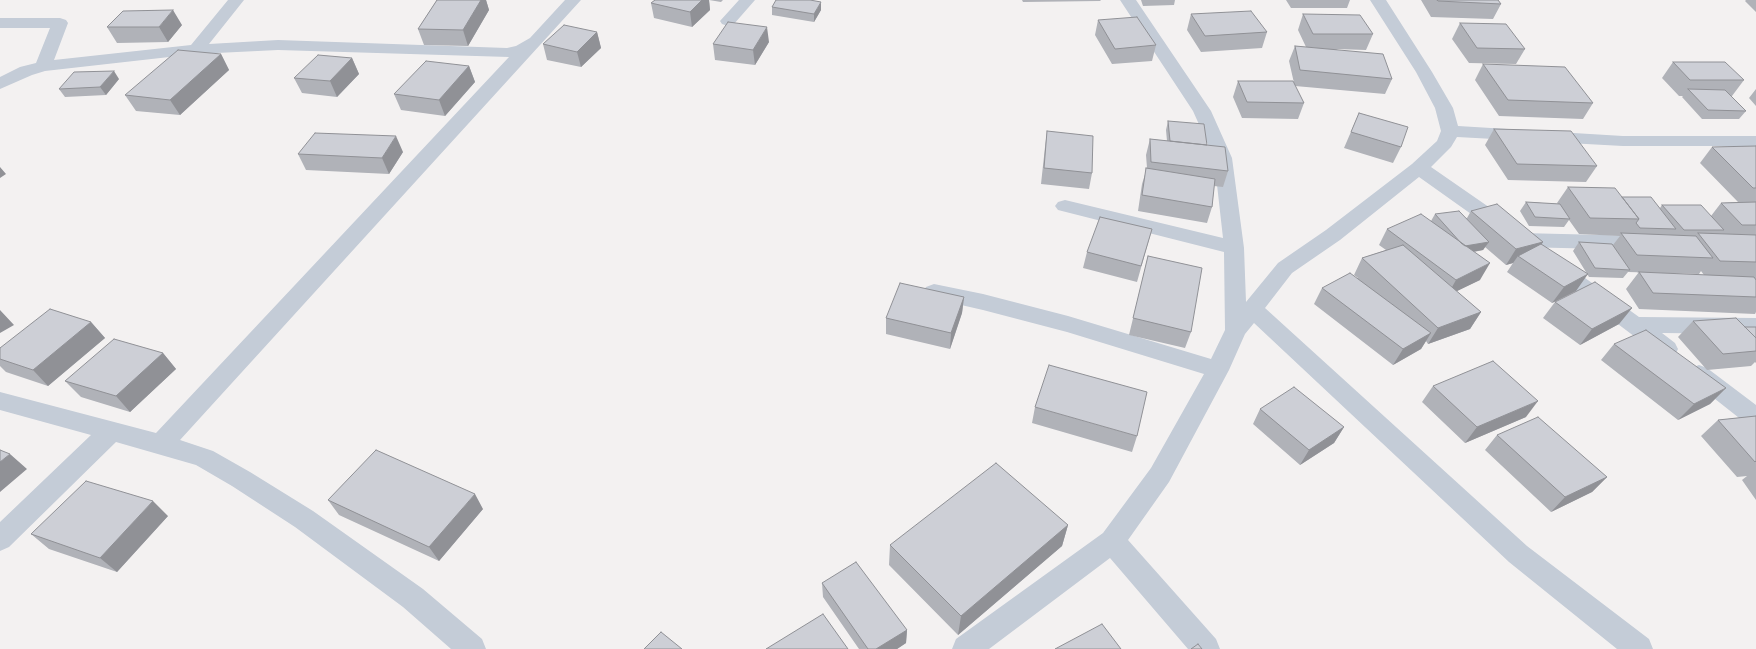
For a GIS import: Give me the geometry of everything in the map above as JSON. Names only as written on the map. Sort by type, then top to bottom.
[{"type":"street","points":[[196,49],[236,0]]},
{"type":"street","points":[[160,444],[573,0]]},
{"type":"street","points":[[728,20],[748,0]]},
{"type":"street","points":[[1128,0],[1202,111],[1223,158],[1234,248],[1236,330]]},
{"type":"street","points":[[966,649],[1112,541],[1160,475],[1218,370],[1236,330],[1285,268],[1333,235],[1420,168],[1445,143],[1450,131],[1444,108],[1424,72],[1378,0]]},
{"type":"street","points":[[0,24],[60,22],[43,66]]},
{"type":"street","points":[[0,84],[26,71],[43,66],[196,49],[278,46],[501,54],[514,52],[530,45]]},
{"type":"street","points":[[1450,131],[1623,141],[1756,142]]},
{"type":"street","points":[[1420,168],[1521,240],[1756,418]]},
{"type":"street","points":[[1065,206],[1234,248]]},
{"type":"street","points":[[1521,240],[1661,243]]},
{"type":"street","points":[[919,289],[983,302],[1068,324],[1218,370]]},
{"type":"street","points":[[1253,309],[1518,554],[1639,649]]},
{"type":"street","points":[[1635,325],[1756,326]]},
{"type":"street","points":[[0,401],[160,444],[204,458],[241,479],[304,519],[413,598],[472,649]]},
{"type":"street","points":[[0,539],[111,431]]},
{"type":"street","points":[[1112,541],[1206,649]]},
{"type":"building","points":[[437,0],[481,0],[463,30],[418,29]]},
{"type":"building","points":[[655,0],[702,0],[690,12],[651,3]]},
{"type":"building","points":[[776,0],[810,0],[821,2],[814,14],[772,7]]},
{"type":"building","points":[[1437,0],[1498,0],[1501,4],[1438,1]]},
{"type":"building","points":[[173,10],[159,27],[107,27],[123,11]]},
{"type":"building","points":[[1251,11],[1267,32],[1205,36],[1191,14]]},
{"type":"building","points":[[1303,14],[1360,15],[1373,34],[1313,34]]},
{"type":"building","points":[[1137,17],[1156,45],[1115,49],[1098,20]]},
{"type":"building","points":[[728,22],[767,27],[753,50],[713,44]]},
{"type":"building","points":[[1460,23],[1506,24],[1525,49],[1477,48]]},
{"type":"building","points":[[564,25],[597,32],[577,52],[543,44]]},
{"type":"building","points":[[1295,46],[1383,54],[1392,79],[1300,70]]},
{"type":"building","points":[[178,50],[221,54],[170,100],[125,95]]},
{"type":"building","points":[[318,55],[352,58],[330,81],[294,78]]},
{"type":"building","points":[[426,61],[469,66],[439,100],[394,94]]},
{"type":"building","points":[[1673,62],[1725,62],[1744,80],[1690,80]]},
{"type":"building","points":[[1483,64],[1565,67],[1593,103],[1508,100]]},
{"type":"building","points":[[114,71],[100,87],[59,89],[74,72]]},
{"type":"building","points":[[1238,81],[1293,81],[1304,103],[1247,102]]},
{"type":"building","points":[[1688,89],[1725,90],[1746,111],[1708,110]]},
{"type":"building","points":[[1359,113],[1408,127],[1401,147],[1351,132]]},
{"type":"building","points":[[1168,121],[1204,124],[1207,145],[1170,141]]},
{"type":"building","points":[[1494,129],[1571,131],[1597,166],[1517,164]]},
{"type":"building","points":[[1047,131],[1093,136],[1092,173],[1044,168]]},
{"type":"building","points":[[315,133],[396,136],[382,158],[298,154]]},
{"type":"building","points":[[1150,139],[1225,147],[1228,171],[1151,162]]},
{"type":"building","points":[[1756,146],[1756,188],[1753,188],[1712,147]]},
{"type":"building","points":[[1146,168],[1215,179],[1212,207],[1142,195]]},
{"type":"building","points":[[1568,187],[1615,188],[1639,219],[1590,218]]},
{"type":"building","points":[[1622,197],[1651,197],[1676,229],[1640,228],[1636,223],[1639,219]]},
{"type":"building","points":[[1526,202],[1560,204],[1570,219],[1535,217]]},
{"type":"building","points":[[1756,202],[1756,225],[1742,225],[1721,203]]},
{"type":"building","points":[[1497,204],[1543,242],[1516,249],[1471,211]]},
{"type":"building","points":[[1662,205],[1701,205],[1724,230],[1684,230]]},
{"type":"building","points":[[1459,211],[1489,242],[1465,246],[1435,214]]},
{"type":"building","points":[[1421,214],[1490,263],[1456,280],[1387,229]]},
{"type":"building","points":[[1100,217],[1152,229],[1141,266],[1087,252]]},
{"type":"building","points":[[1621,233],[1696,236],[1713,258],[1637,255]]},
{"type":"building","points":[[1698,233],[1756,235],[1756,262],[1720,261]]},
{"type":"building","points":[[1579,242],[1612,244],[1630,270],[1595,268]]},
{"type":"building","points":[[1541,244],[1588,274],[1564,287],[1518,256]]},
{"type":"building","points":[[1403,245],[1481,312],[1438,328],[1362,258]]},
{"type":"building","points":[[1148,256],[1202,268],[1191,332],[1133,318]]},
{"type":"building","points":[[1639,272],[1754,277],[1756,280],[1756,297],[1653,293]]},
{"type":"building","points":[[1350,273],[1431,333],[1403,349],[1322,288]]},
{"type":"building","points":[[1595,282],[1632,308],[1592,329],[1555,302]]},
{"type":"building","points":[[900,283],[964,297],[951,333],[886,318]]},
{"type":"building","points":[[50,309],[91,322],[33,370],[0,359],[0,348]]},
{"type":"building","points":[[1736,318],[1756,338],[1756,351],[1723,354],[1693,321]]},
{"type":"building","points":[[1745,327],[1756,327],[1756,338]]},
{"type":"building","points":[[1646,330],[1726,388],[1694,404],[1614,344]]},
{"type":"building","points":[[114,339],[163,353],[116,396],[65,381]]},
{"type":"building","points":[[1493,361],[1538,401],[1477,427],[1433,386]]},
{"type":"building","points":[[1049,365],[1147,392],[1137,436],[1035,407]]},
{"type":"building","points":[[1294,387],[1344,427],[1309,450],[1260,409]]},
{"type":"building","points":[[1756,416],[1756,461],[1755,462],[1718,420]]},
{"type":"building","points":[[1538,417],[1607,477],[1565,497],[1497,435]]},
{"type":"building","points":[[0,450],[10,454],[0,462]]},
{"type":"building","points":[[376,450],[475,494],[429,547],[328,500]]},
{"type":"building","points":[[996,463],[1068,525],[961,616],[890,545]]},
{"type":"building","points":[[86,481],[153,501],[100,558],[31,534]]},
{"type":"building","points":[[856,562],[907,630],[876,649],[868,649],[822,583]]},
{"type":"building","points":[[823,614],[848,649],[766,649]]},
{"type":"building","points":[[1102,624],[1121,649],[1055,649]]},
{"type":"building","points":[[661,632],[682,649],[644,649]]},
{"type":"building","points":[[1198,644],[1202,649],[1191,649]]}]
